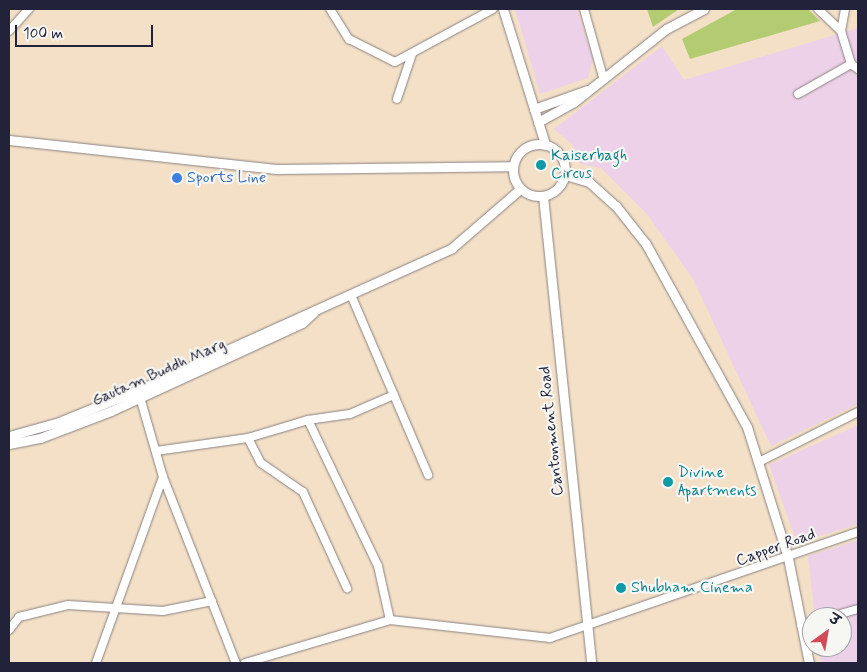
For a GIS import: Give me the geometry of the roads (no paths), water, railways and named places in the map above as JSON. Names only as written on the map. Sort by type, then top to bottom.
[{"type":"street","points":[[9,31],[30,9]]},
{"type":"street","points":[[330,9],[335,23],[365,51],[395,62],[493,9]]},
{"type":"street","points":[[503,9],[545,144],[561,156],[565,175],[560,186],[543,196],[520,189]]},
{"type":"street","points":[[584,9],[604,77]]},
{"type":"street","points":[[538,122],[587,90],[666,29],[704,9]]},
{"type":"street","points":[[818,9],[841,31]]},
{"type":"street","points":[[844,9],[841,31],[851,64],[858,69]]},
{"type":"street","points":[[397,99],[412,54]]},
{"type":"street","points":[[798,94],[851,64]]},
{"type":"street","points":[[534,109],[587,90]]},
{"type":"street","points":[[9,140],[278,169],[512,166]]},
{"type":"street","points":[[512,166],[525,147],[545,144]]},
{"type":"street","points":[[512,166],[520,189]]},
{"type":"street","points":[[565,175],[589,182],[616,206],[646,244],[747,426],[788,558],[809,663]]},
{"type":"street","points":[[9,436],[59,422],[139,394],[298,315],[314,312],[452,248],[520,189]]},
{"type":"street","name":"Cantonment Road","points":[[543,196],[589,628],[591,663]]},
{"type":"street","points":[[351,295],[428,475]]},
{"type":"street","points":[[139,394],[163,477],[236,663]]},
{"type":"street","name":"Gautam Buddh Marg","points":[[9,444],[40,438],[139,394]]},
{"type":"street","points":[[156,451],[248,438],[308,420],[350,414],[394,395]]},
{"type":"street","points":[[759,462],[858,412]]},
{"type":"street","points":[[245,663],[390,620],[378,566],[308,420]]},
{"type":"street","points":[[248,438],[261,463],[308,499],[347,588]]},
{"type":"street","points":[[96,663],[118,610],[163,477]]},
{"type":"street","name":"Capper Road","points":[[390,620],[550,638],[589,628],[858,532]]},
{"type":"street","points":[[9,630],[19,618],[68,605],[163,612],[212,601]]},
{"type":"place","name":"Kaiserbagh Circus","points":[[541,165]]},
{"type":"place","name":"Sports Line","points":[[177,178]]},
{"type":"place","name":"Divine Apartments","points":[[668,482]]},
{"type":"place","name":"Shubham Cinema","points":[[621,588]]}]
